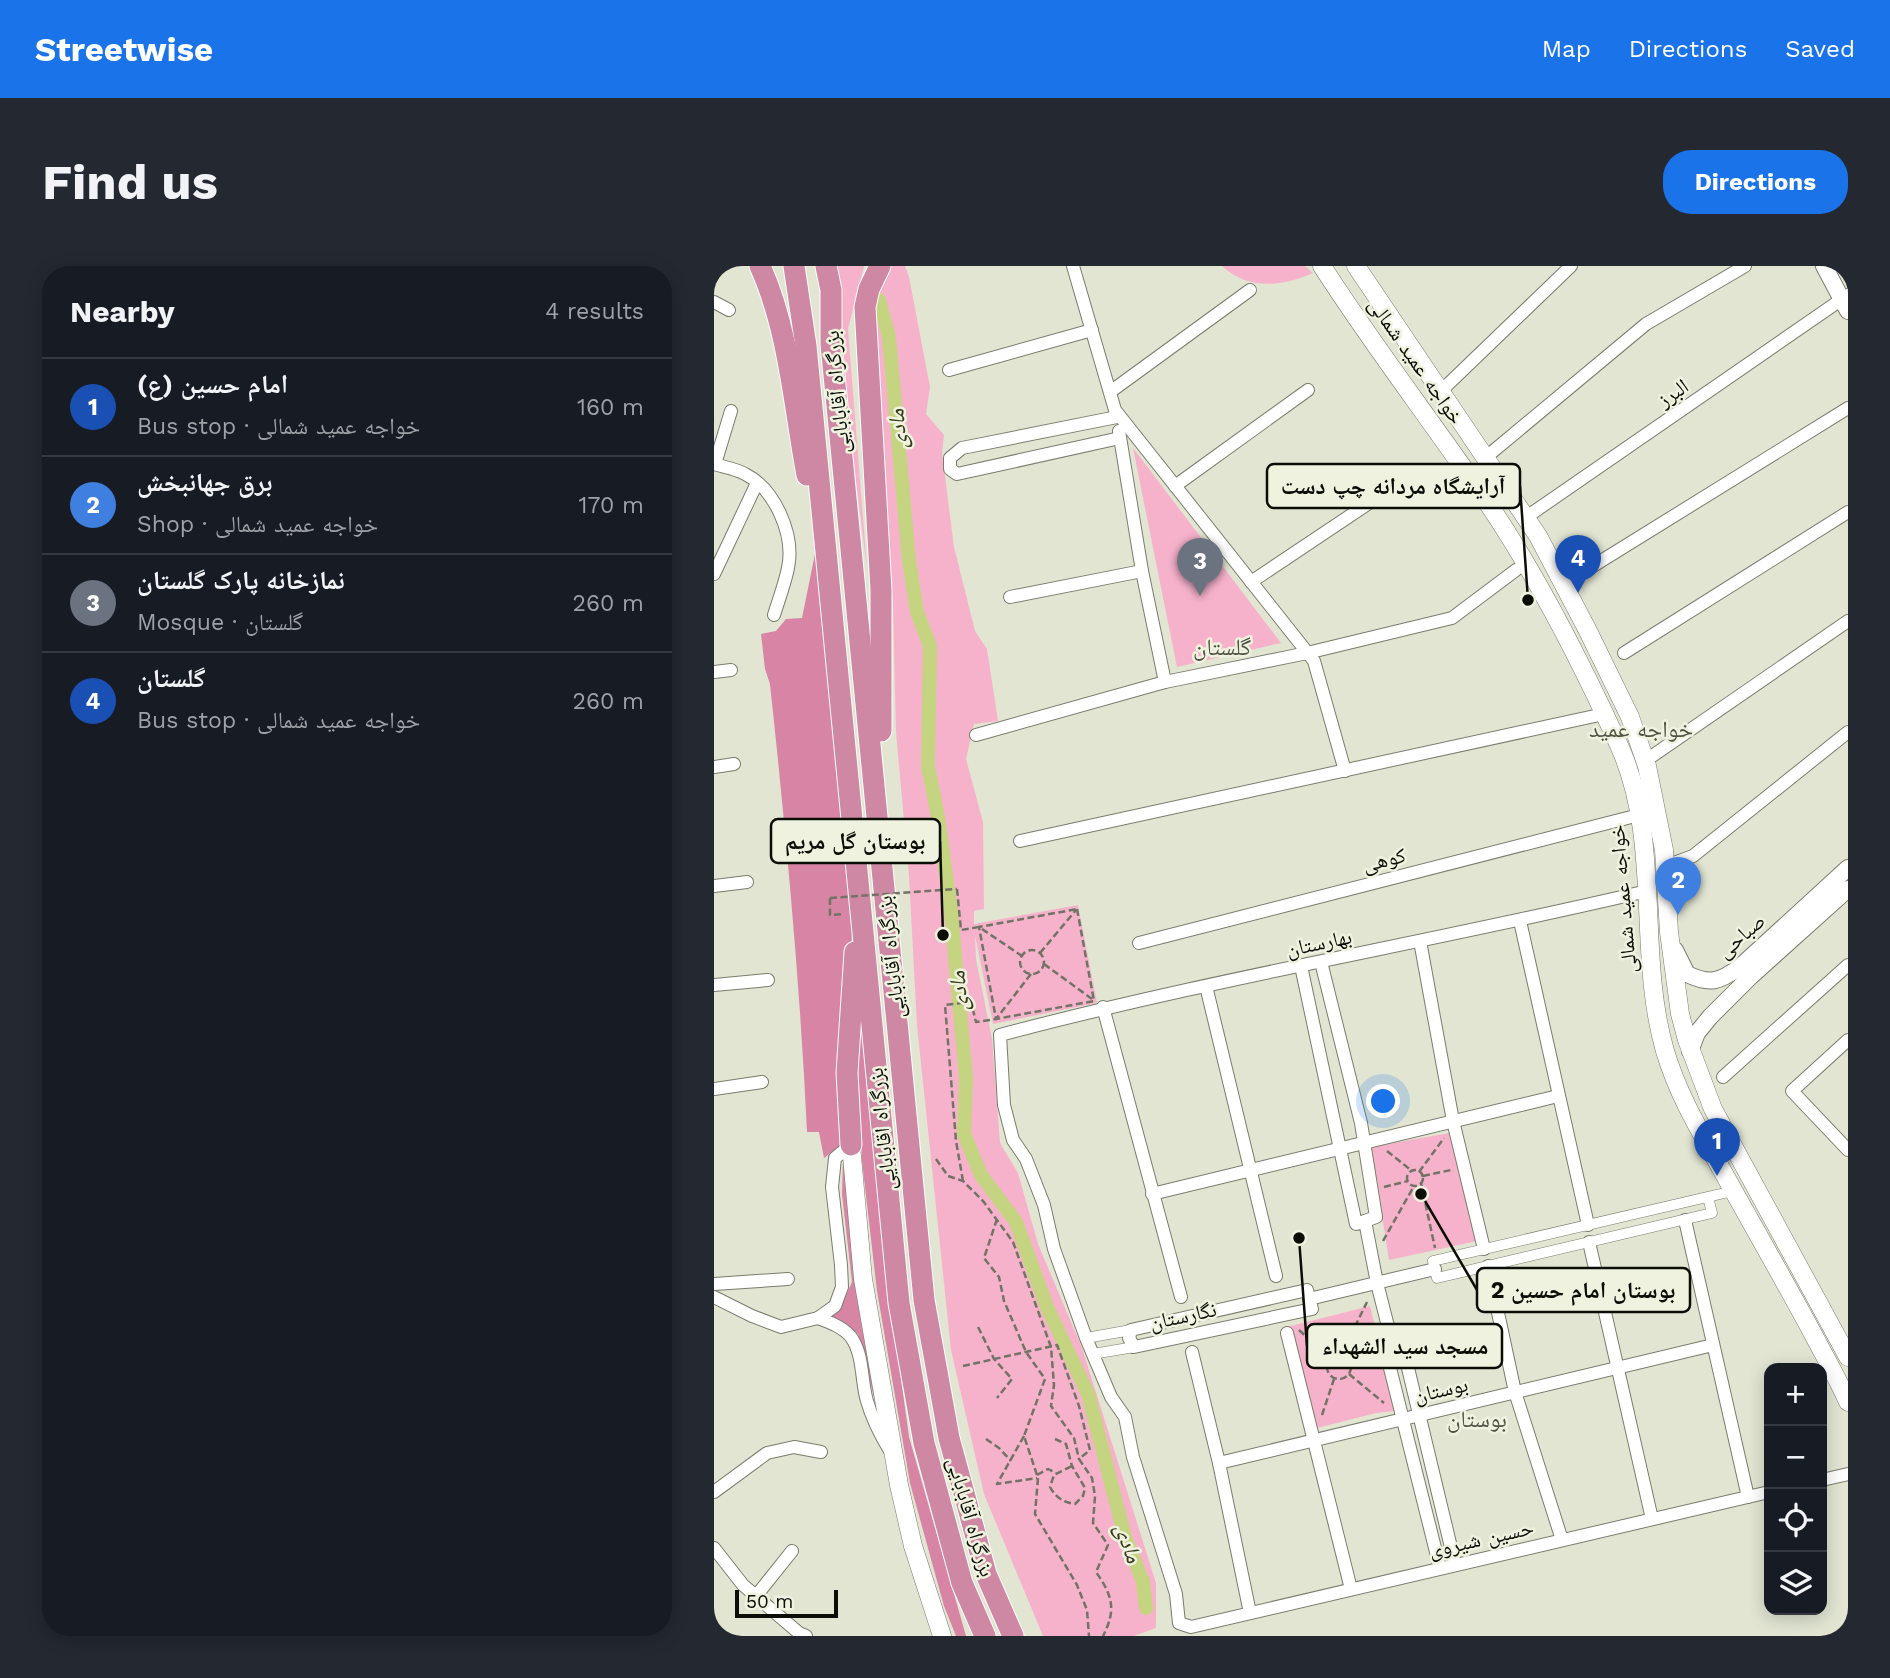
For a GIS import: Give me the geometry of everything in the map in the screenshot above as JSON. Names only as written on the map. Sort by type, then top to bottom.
[{"type":"highway","points":[[760,266],[776,305],[785,341],[794,407],[832,612]]},
{"type":"highway","name":"بزرگراه آقابابایی","points":[[793,266],[806,346],[832,612]]},
{"type":"highway","name":"بزرگراه آقابابایی","points":[[826,266],[831,290],[831,344],[924,1300],[949,1438],[986,1574],[1013,1636]]},
{"type":"highway","points":[[880,266],[869,289],[865,307],[881,590],[881,852]]},
{"type":"highway","name":"بزرگراه اقابابایی","points":[[832,612],[899,1303],[924,1443],[962,1583],[985,1636]]},
{"type":"highway","points":[[851,1145],[847,1073],[859,905]]},
{"type":"main road","name":"خواجه عمید شمالی","points":[[1356,266],[1525,517],[1564,584],[1630,717],[1645,761],[1656,809],[1666,866],[1669,932],[1680,1014],[1690,1051],[1706,1092],[1741,1163],[1845,1346]]},
{"type":"main road","name":"خواجه عمید شمالی","points":[[1327,269],[1520,553],[1606,719],[1633,780],[1646,852],[1654,995],[1665,1053],[1692,1118],[1848,1402]]},
{"type":"main road","points":[[1606,719],[1630,717]]},
{"type":"main road","points":[[851,1145],[863,1279],[894,1458],[913,1546],[942,1636]]},
{"type":"street","points":[[1073,266],[1116,413],[1142,571],[1165,682]]},
{"type":"street","points":[[1440,392],[1571,266]]},
{"type":"street","points":[[1485,458],[1646,324],[1745,266]]},
{"type":"street","points":[[1824,266],[1846,302]]},
{"type":"street","points":[[1110,392],[1250,290]]},
{"type":"street","points":[[714,302],[729,310]]},
{"type":"street","name":"البرز","points":[[1525,517],[1846,302]]},
{"type":"street","points":[[948,370],[1092,330]]},
{"type":"street","points":[[1175,486],[1308,390]]},
{"type":"street","points":[[1564,584],[1848,408]]},
{"type":"street","points":[[731,411],[715,464],[745,474],[767,491],[779,510],[786,530],[789,565],[774,615]]},
{"type":"street","points":[[1116,413],[1314,661],[1345,771]]},
{"type":"street","points":[[1116,413],[961,448],[950,458],[950,469],[957,474],[1120,438]]},
{"type":"street","points":[[714,574],[757,483]]},
{"type":"street","points":[[1251,582],[1384,494]]},
{"type":"street","points":[[1624,653],[1848,512]]},
{"type":"street","points":[[976,735],[1165,682],[1307,653],[1452,618],[1516,570]]},
{"type":"street","points":[[1010,597],[1142,571]]},
{"type":"street","points":[[1645,761],[1848,621]]},
{"type":"street","points":[[714,672],[731,670]]},
{"type":"street","points":[[1020,841],[1345,771],[1606,719]]},
{"type":"street","points":[[1666,866],[1693,856],[1848,732]]},
{"type":"street","points":[[714,768],[734,764]]},
{"type":"street","name":"کوهی","points":[[1139,943],[1639,815]]},
{"type":"street","name":"صباحی","points":[[1690,1051],[1697,1033],[1710,1017],[1848,868]]},
{"type":"street","points":[[714,886],[747,882]]},
{"type":"street","name":"صباحی","points":[[1669,932],[1687,974],[1702,981],[1723,979],[1848,889]]},
{"type":"street","name":"بهارستان","points":[[1086,1338],[1054,1249],[1044,1205],[1026,1159],[1013,1140],[1004,1105],[1000,1035],[1099,1004],[1206,986],[1420,942],[1647,891]]},
{"type":"street","points":[[1520,921],[1587,1225]]},
{"type":"street","points":[[1420,942],[1453,1123],[1484,1249]]},
{"type":"street","points":[[1301,966],[1356,1224],[1376,1217],[1368,1141],[1321,962]]},
{"type":"street","points":[[1706,1092],[1848,965]]},
{"type":"street","points":[[714,985],[768,980]]},
{"type":"street","points":[[1206,986],[1248,1170],[1276,1276]]},
{"type":"street","points":[[1099,1004],[1181,1297]]},
{"type":"street","points":[[1848,1040],[1792,1090],[1848,1150]]},
{"type":"street","points":[[714,1089],[762,1082]]},
{"type":"street","points":[[1152,1194],[1558,1096]]},
{"type":"street","points":[[714,1297],[781,1327],[818,1318],[835,1306],[842,1287],[832,1187],[835,1158],[851,1145]]},
{"type":"street","name":"نگارستان","points":[[1309,1299],[1377,1283],[1484,1249],[1733,1191]]},
{"type":"street","points":[[1435,1263],[1437,1278],[1685,1220],[1712,1213],[1708,1197]]},
{"type":"street","points":[[1685,1220],[1748,1497]]},
{"type":"street","points":[[1365,1221],[1393,1346]]},
{"type":"street","points":[[1589,1242],[1652,1519]]},
{"type":"street","points":[[1488,1266],[1515,1392],[1562,1541]]},
{"type":"street","points":[[714,1284],[788,1279]]},
{"type":"street","name":"نگارستان","points":[[1307,1290],[1312,1309],[1283,1315],[1134,1347],[1129,1338],[1131,1330],[1307,1290]]},
{"type":"street","points":[[818,1318],[834,1324],[851,1337],[867,1400],[879,1433],[894,1458]]},
{"type":"street","points":[[1131,1330],[1086,1338],[1093,1354],[1134,1347]]},
{"type":"street","points":[[1287,1334],[1351,1589]]},
{"type":"street","points":[[1440,1568],[1385,1348],[1402,1343],[1455,1564]]},
{"type":"street","name":"بوستان","points":[[1219,1463],[1713,1345]]},
{"type":"street","points":[[1192,1352],[1219,1463],[1250,1613]]},
{"type":"street","name":"حسین شیروی","points":[[1093,1354],[1111,1397],[1125,1417],[1133,1457],[1176,1594],[1180,1623],[1191,1627],[1764,1493]]},
{"type":"street","points":[[714,1492],[767,1452],[794,1447],[821,1452]]},
{"type":"street","points":[[1827,1479],[1848,1474]]},
{"type":"street","points":[[714,1548],[743,1585],[786,1629],[806,1636]]},
{"type":"street","points":[[756,1596],[792,1551]]},
{"type":"path","points":[[859,905],[830,915],[830,898],[957,890],[961,930],[1077,909]]},
{"type":"path","points":[[1040,953],[1077,909]]},
{"type":"path","points":[[1077,909],[1099,1004]]},
{"type":"path","points":[[979,927],[1022,956]]},
{"type":"path","points":[[979,927],[996,1019]]},
{"type":"path","points":[[1022,956],[1032,950],[1040,953],[1044,964],[1099,1004]]},
{"type":"path","points":[[1022,956],[1022,967],[1031,974]]},
{"type":"path","points":[[996,1019],[1031,974],[1038,973],[1044,964]]},
{"type":"path","points":[[963,1181],[956,1141],[945,1004],[971,1002],[976,1022],[1099,1004]]},
{"type":"path","points":[[1419,1172],[1453,1123]]},
{"type":"path","points":[[1368,1141],[1422,1176],[1435,1263]]},
{"type":"path","points":[[936,1159],[948,1176],[963,1181],[997,1219],[1013,1242],[1051,1347],[1054,1385],[1051,1406],[1060,1422],[1074,1437],[1079,1459],[1092,1478],[1096,1496],[1093,1523],[1108,1545],[1096,1572],[1110,1593],[1112,1607],[1103,1636]]},
{"type":"path","points":[[1422,1176],[1464,1167]]},
{"type":"path","points":[[1408,1181],[1408,1174],[1412,1171]]},
{"type":"path","points":[[1371,1189],[1408,1181]]},
{"type":"path","points":[[1408,1181],[1414,1186]]},
{"type":"path","points":[[1372,1259],[1414,1186],[1421,1183]]},
{"type":"path","points":[[997,1219],[984,1258],[999,1277],[1004,1301],[1026,1352],[1045,1379],[1024,1436],[997,1484],[1038,1476],[1048,1469],[1056,1474]]},
{"type":"path","points":[[1330,1359],[1341,1355],[1377,1283]]},
{"type":"path","points":[[1283,1315],[1330,1359]]},
{"type":"path","points":[[978,1327],[994,1359],[1012,1378],[997,1398]]},
{"type":"path","points":[[963,1366],[1057,1345],[1079,1406],[1090,1450],[1079,1459]]},
{"type":"path","points":[[1330,1359],[1327,1370],[1335,1379],[1343,1379],[1349,1374],[1350,1362],[1341,1355]]},
{"type":"path","points":[[1349,1374],[1404,1419]]},
{"type":"path","points":[[1314,1440],[1335,1379]]},
{"type":"path","points":[[1024,1436],[1038,1476],[1035,1514],[1077,1585],[1087,1610],[1089,1636]]},
{"type":"path","points":[[986,1439],[1011,1461]]},
{"type":"path","points":[[1055,1439],[1066,1444],[1072,1466],[1085,1488],[1083,1496],[1075,1504],[1066,1503],[1054,1495],[1050,1487],[1056,1474],[1072,1466]]},
{"type":"shaded area","points":[[836,266],[864,266],[848,329],[867,569],[845,392]]},
{"type":"shaded area","points":[[891,266],[905,266],[909,277],[930,387],[926,414],[944,435],[942,453],[954,547],[975,631],[987,649],[998,721],[974,724],[966,759],[983,822],[984,909],[974,911],[974,924],[1078,905],[1097,1003],[993,1024],[975,935],[976,959],[992,1039],[1000,1143],[1018,1173],[1038,1244],[1082,1348],[1156,1583],[1156,1628],[1134,1636],[1043,1636],[984,1494],[951,1350],[917,1025],[909,876],[896,732],[893,605],[872,327],[879,281]]},
{"type":"shaded area","points":[[1222,266],[1305,266],[1313,273],[1290,281],[1266,284],[1243,279]]},
{"type":"shaded area","points":[[1133,448],[1281,643],[1177,667]]},
{"type":"shaded area","points":[[816,549],[854,914],[847,988],[845,1142],[824,1158],[819,1132],[807,1132],[787,852],[770,684],[765,669],[761,634],[776,631],[786,619],[802,618]]},
{"type":"shaded area","points":[[860,991],[891,1306],[909,1437],[966,1636],[956,1636],[944,1606],[910,1483],[877,1291],[862,1161],[858,1065]]},
{"type":"shaded area","points":[[1449,1133],[1477,1241],[1389,1260],[1371,1147]]},
{"type":"shaded area","points":[[848,1153],[879,1417],[858,1334],[830,1316],[844,1300],[852,1282],[842,1194],[843,1159]]},
{"type":"shaded area","points":[[1370,1306],[1395,1411],[1376,1413],[1309,1430],[1283,1328]]},
{"type":"waterway","name":"مادی","points":[[879,300],[889,337],[909,561],[917,612],[930,646],[928,766],[951,912],[966,1078],[964,1134],[981,1175],[1016,1222],[1047,1307],[1088,1394],[1125,1537],[1143,1582],[1146,1608]]},
{"type":"place","name":"گلستان","points":[[1578,593]]},
{"type":"place","name":"نمازخانه پارک گلستان","points":[[1200,596]]},
{"type":"place","name":"آرایشگاه مردانه چپ دست","points":[[1528,600]]},
{"type":"place","name":"برق جهانبخش","points":[[1678,915]]},
{"type":"place","name":"بوستان گل مریم","points":[[943,935]]},
{"type":"place","name":"امام حسین (ع)","points":[[1717,1176]]},
{"type":"place","name":"بوستان امام حسین 2","points":[[1421,1194]]},
{"type":"place","name":"مسجد سید الشهداء","points":[[1299,1238]]},
{"type":"district","name":"گلستان","points":[[1222,647]]},
{"type":"district","name":"خواجه عمید","points":[[1641,729]]},
{"type":"district","name":"بوستان","points":[[1477,1419]]}]
